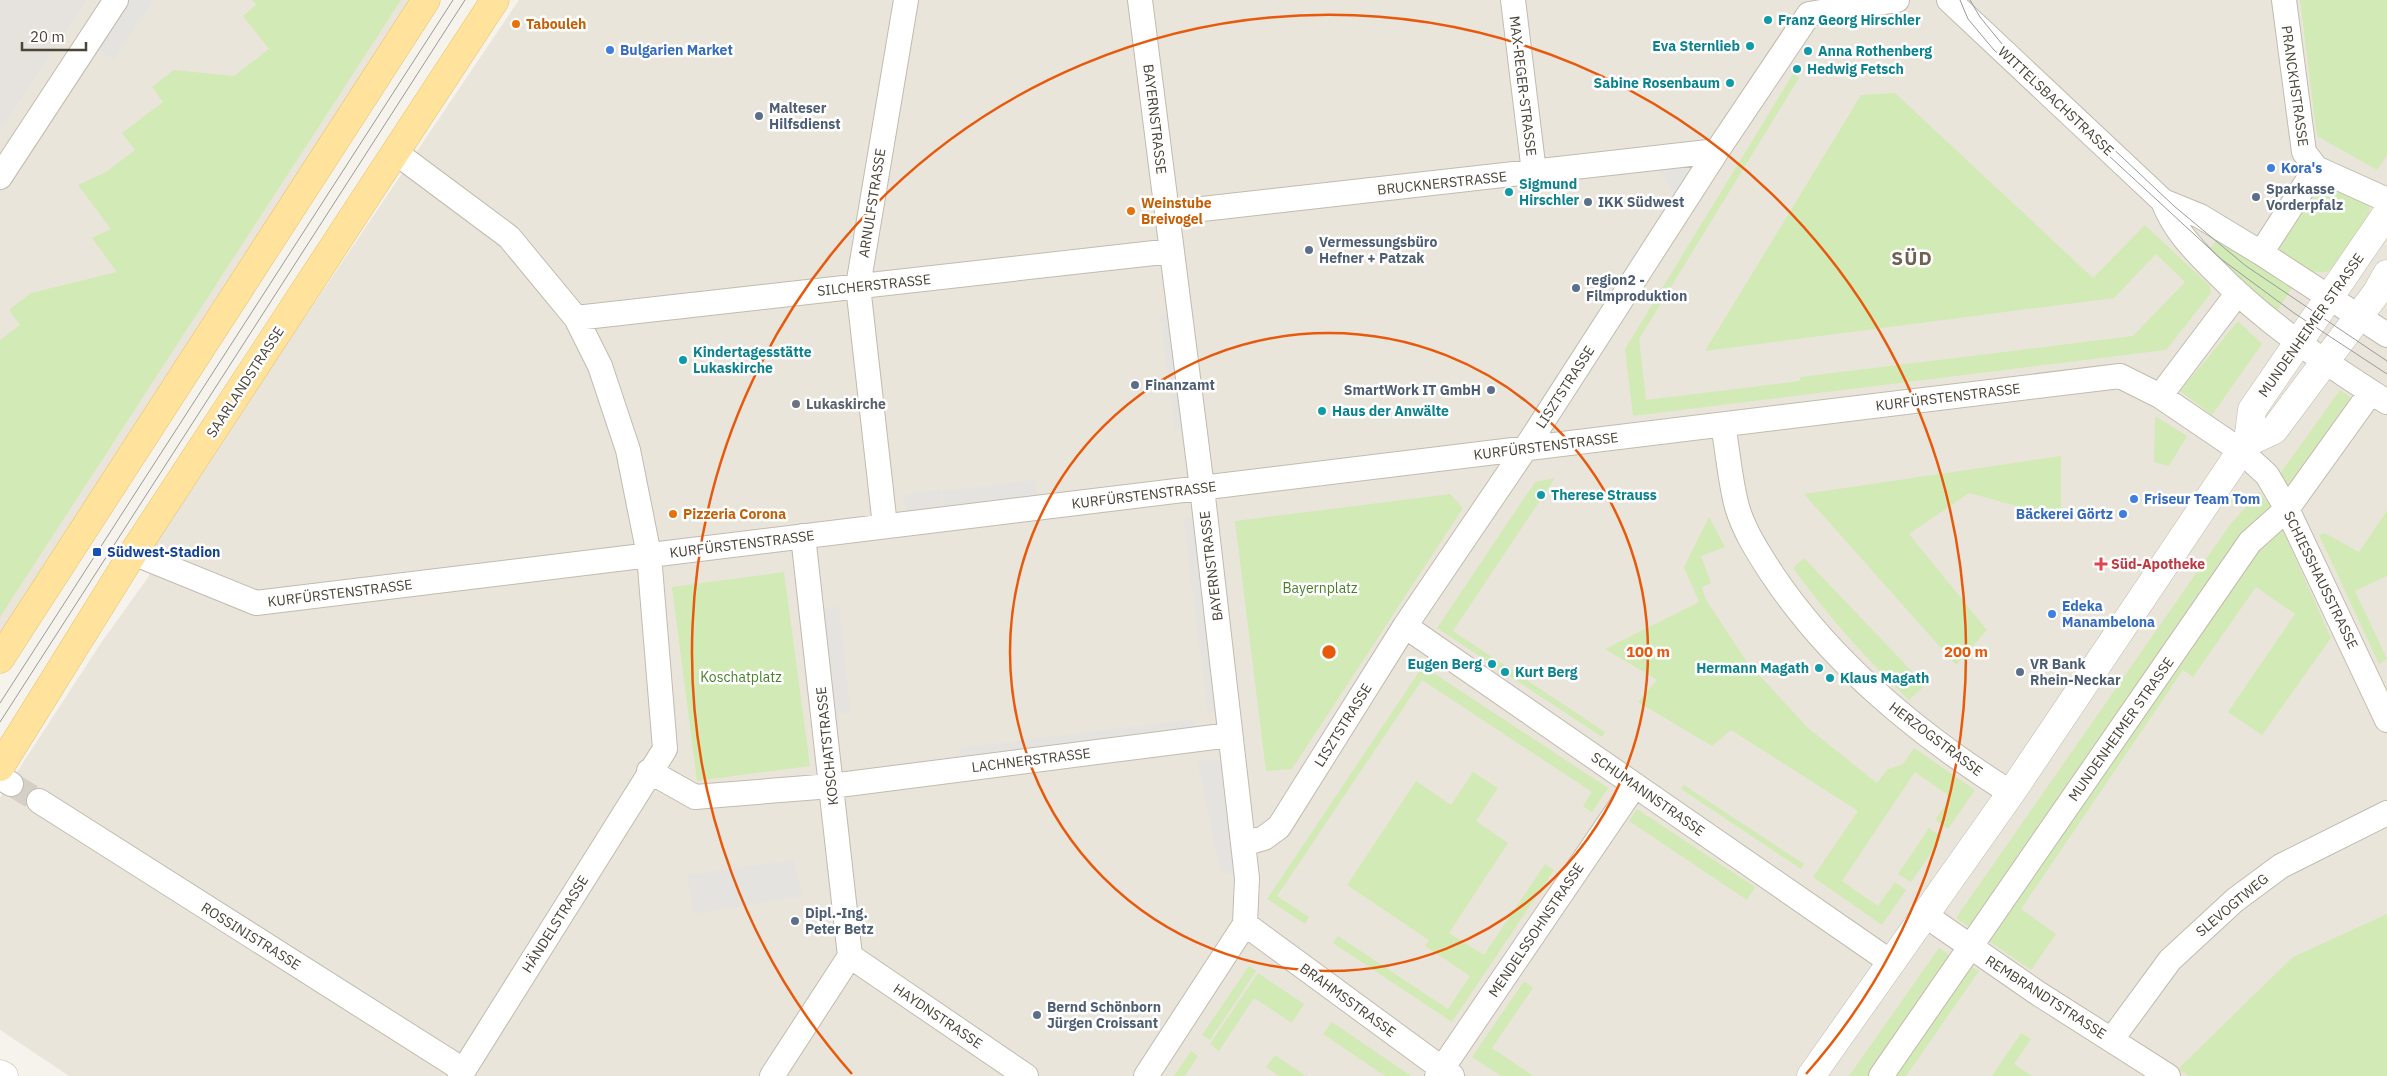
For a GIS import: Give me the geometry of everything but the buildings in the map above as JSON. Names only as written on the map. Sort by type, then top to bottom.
[{"type":"main road","points":[[0,659],[426,0]]},
{"type":"main road","name":"SAARLANDSTRASSE","points":[[4,776],[133,553],[495,0]]},
{"type":"street","points":[[0,177],[116,0]]},
{"type":"street","name":"ARNULFSTRASSE","points":[[885,526],[858,286],[906,0]]},
{"type":"street","name":"BAYERNSTRASSE","points":[[1140,0],[1202,488],[1247,878],[1244,924]]},
{"type":"street","name":"MAX-REGER-STRASSE","points":[[1513,0],[1534,172]]},
{"type":"street","name":"LISZTSTRASSE","points":[[1243,844],[1264,838],[1279,828],[1405,626],[1525,449],[1717,151],[1810,14],[1897,0]]},
{"type":"street","name":"WITTELSBACHSTRASSE","points":[[1949,0],[1966,10],[2163,201],[2185,240],[2237,294],[2298,342],[2379,397]]},
{"type":"street","name":"PRANCKHSTRASSE","points":[[2284,0],[2304,152],[2316,168]]},
{"type":"street","name":"BRUCKNERSTRASSE","points":[[1167,213],[1717,151]]},
{"type":"street","points":[[396,152],[509,238],[576,318],[600,366],[628,450],[649,555],[665,749],[649,771],[695,797],[831,786]]},
{"type":"street","points":[[2261,253],[2316,168],[2387,200]]},
{"type":"street","name":"WITTELSBACHSTRASSE","points":[[2163,201],[2200,216],[2261,253],[2387,336]]},
{"type":"street","name":"MUNDENHEIMER STRASSE","points":[[1812,1076],[2011,792],[2244,447],[2252,410],[2387,213]]},
{"type":"street","name":"SILCHERSTRASSE","points":[[576,318],[1172,251]]},
{"type":"street","points":[[2244,447],[2274,430],[2359,317],[2387,274]]},
{"type":"street","points":[[2160,396],[2237,294]]},
{"type":"street","name":"KURFÜRSTENSTRASSE","points":[[133,553],[256,603],[2120,376],[2160,396],[2244,447]]},
{"type":"street","name":"MUNDENHEIMER STRASSE","points":[[1881,1076],[2250,542],[2287,509],[2379,397]]},
{"type":"street","name":"HERZOGSTRASSE","points":[[1723,425],[1737,508],[1755,548],[1812,628],[1843,660],[1911,722],[1955,757],[2011,792]]},
{"type":"street","name":"SCHIESSHAUSSTRASSE","points":[[2244,447],[2267,475],[2287,509],[2387,720]]},
{"type":"street","name":"KOSCHATSTRASSE","points":[[803,536],[850,956]]},
{"type":"street","name":"SCHUMANNSTRASSE","points":[[1405,626],[1892,963]]},
{"type":"street","name":"LACHNERSTRASSE","points":[[831,786],[1230,735]]},
{"type":"street","name":"HÄNDELSTRASSE","points":[[462,1073],[649,771]]},
{"type":"street","name":"MENDELSSOHNSTRASSE","points":[[1444,1074],[1635,785]]},
{"type":"street","name":"ROSSINISTRASSE","points":[[39,802],[462,1073]]},
{"type":"street","name":"SLEVOGTWEG","points":[[2112,1040],[2170,960],[2235,900],[2281,866],[2387,813]]},
{"type":"street","name":"REMBRANDTSTRASSE","points":[[1925,915],[1970,948],[2168,1076]]},
{"type":"street","points":[[1146,1076],[1244,924]]},
{"type":"street","name":"BRAHMSSTRASSE","points":[[1244,924],[1444,1074]]},
{"type":"street","points":[[772,1076],[850,956]]},
{"type":"street","name":"HAYDNSTRASSE","points":[[850,956],[1026,1076]]},
{"type":"street","points":[[0,1074],[4,1076]]},
{"type":"shaded area","points":[[0,0],[87,0],[0,133]]},
{"type":"shaded area","points":[[87,0],[417,0],[0,645],[0,133]]},
{"type":"shaded area","points":[[128,0],[154,0],[114,60],[97,49]]},
{"type":"shaded area","points":[[519,0],[2387,0],[2387,1076],[69,1076],[0,1030],[0,798],[101,643],[149,576],[156,538]]},
{"type":"shaded area","points":[[1673,155],[1691,174],[1674,196],[1661,174],[1647,157]]},
{"type":"shaded area","points":[[1173,314],[1188,428],[1175,430],[1160,316]]},
{"type":"shaded area","points":[[1036,480],[1037,496],[944,506],[942,491]]},
{"type":"shaded area","points":[[940,490],[942,507],[906,512],[903,494]]},
{"type":"shaded area","points":[[1183,517],[1196,517],[1221,711],[1208,713]]},
{"type":"shaded area","points":[[839,607],[851,713],[834,714],[820,608]]},
{"type":"shaded area","points":[[1194,719],[1197,734],[960,761],[959,748]]},
{"type":"shaded area","points":[[1219,759],[1241,875],[1221,873],[1197,761]]},
{"type":"shaded area","points":[[793,860],[803,896],[693,914],[687,875]]},
{"type":"green space","points":[[252,0],[401,0],[0,617],[0,340],[20,325],[9,310],[31,293],[117,272],[92,238],[111,229],[78,185],[106,172],[135,150],[122,133],[163,102],[152,87],[174,70],[234,76],[269,49],[243,16],[256,5]]},
{"type":"green space","points":[[2300,0],[2387,0],[2387,155],[2377,170],[2317,136]]},
{"type":"green space","points":[[1793,74],[1799,78],[1639,339],[1646,400],[1800,381],[1800,377],[2133,336],[2185,282],[2156,254],[2114,298],[1705,351],[1861,95],[1895,93],[2093,278],[2145,225],[2210,286],[2211,293],[2166,350],[1633,416],[1625,349]]},
{"type":"green space","points":[[2334,189],[2366,203],[2370,208],[2369,216],[2332,269],[2326,272],[2311,271],[2295,263],[2277,248],[2306,202],[2323,191]]},
{"type":"green space","points":[[2220,236],[2294,285],[2277,311],[2207,252]]},
{"type":"green space","points":[[2238,321],[2262,344],[2212,415],[2180,391]]},
{"type":"green space","points":[[2340,390],[2351,398],[2288,486],[2277,478]]},
{"type":"green space","points":[[2155,416],[2187,436],[2169,466],[2154,462]]},
{"type":"green space","points":[[2061,456],[2061,518],[1969,493],[1909,534],[1987,630],[1956,665],[1804,494]]},
{"type":"green space","points":[[1555,478],[1453,631],[1605,732],[1602,737],[1437,628],[1535,482]]},
{"type":"green space","points":[[2259,492],[2272,507],[2237,546],[1971,928],[1956,918],[2229,526]]},
{"type":"green space","name":"Bayernplatz","points":[[1450,494],[1463,508],[1292,769],[1266,771],[1235,521]]},
{"type":"green space","points":[[2387,511],[2387,576],[2355,591],[2387,659],[2379,664],[2319,535],[2325,533],[2359,552]]},
{"type":"green space","points":[[1709,517],[1725,547],[1701,556],[1711,583],[1702,587],[1705,598],[1747,662],[1808,728],[1877,783],[1887,770],[1903,764],[1914,748],[1975,790],[1948,829],[1935,820],[1951,797],[1915,772],[1842,881],[1878,906],[1895,882],[1906,890],[1882,925],[1813,877],[1858,811],[1731,730],[1712,746],[1638,702],[1657,680],[1605,649],[1699,602],[1684,567]]},
{"type":"green space","points":[[2281,526],[2331,638],[2262,735],[2228,712],[2295,614],[2256,587],[2193,677],[2183,670],[2021,909],[2056,934],[2031,970],[1989,941],[2263,541]]},
{"type":"green space","points":[[1804,558],[1925,685],[1909,700],[1848,637],[1793,568]]},
{"type":"green space","name":"Koschatplatz","points":[[784,572],[810,766],[697,781],[672,587]]},
{"type":"green space","points":[[1423,666],[1608,788],[1592,812],[1583,806],[1592,792],[1422,680],[1277,896],[1309,917],[1305,924],[1267,899]]},
{"type":"green space","points":[[1473,772],[1498,788],[1476,821],[1508,843],[1449,933],[1484,955],[1545,864],[1554,870],[1452,1022],[1333,943],[1338,936],[1448,1009],[1470,976],[1425,946],[1429,940],[1347,885],[1416,781],[1451,805]]},
{"type":"green space","points":[[1684,785],[1804,864],[1801,869],[1681,789]]},
{"type":"green space","points":[[1637,809],[1755,887],[1747,900],[1629,821]]},
{"type":"green space","points":[[1929,828],[1942,837],[1911,882],[1898,874]]},
{"type":"green space","points":[[2387,914],[2387,1076],[2189,1076],[2178,1069],[2293,957]]},
{"type":"green space","points":[[1939,948],[1954,958],[1871,1076],[1849,1076]]},
{"type":"green space","points":[[1249,966],[1256,971],[1210,1040],[1202,1035]]},
{"type":"green space","points":[[1971,966],[1979,971],[1906,1076],[1895,1076]]},
{"type":"green space","points":[[1258,973],[1304,1004],[1292,1023],[1254,998],[1219,1051],[1210,1044]]},
{"type":"green space","points":[[1524,981],[1533,988],[1492,1048],[1533,1076],[1501,1076],[1472,1057]]},
{"type":"green space","points":[[1332,1022],[1411,1076],[1385,1076],[1323,1034]]},
{"type":"green space","points":[[2021,1033],[2031,1039],[2014,1064],[2032,1076],[1992,1076]]},
{"type":"green space","points":[[1191,1051],[1198,1056],[1185,1076],[1174,1076]]},
{"type":"green space","points":[[1275,1055],[1306,1076],[1279,1076],[1266,1067]]},
{"type":"tunnel","points":[[11,784],[39,801]]},
{"type":"tram line","points":[[0,703],[453,0]]},
{"type":"tram line","points":[[0,722],[465,0]]},
{"type":"tram line","points":[[1960,0],[1968,19],[1994,50],[2221,259],[2294,313],[2387,374]]},
{"type":"tram line","points":[[1970,0],[1980,17],[2002,44],[2174,206],[2246,266],[2387,361]]},
{"type":"place","name":"Franz Georg Hirschler","points":[[1768,20]]},
{"type":"place","name":"Tabouleh","points":[[516,24]]},
{"type":"place","name":"Eva Sternlieb","points":[[1750,46]]},
{"type":"place","name":"Bulgarien Market","points":[[610,50]]},
{"type":"place","name":"Anna Rothenberg","points":[[1808,51]]},
{"type":"place","name":"Hedwig Fetsch","points":[[1797,69]]},
{"type":"place","name":"Sabine Rosenbaum","points":[[1730,83]]},
{"type":"place","name":"Malteser Hilfsdienst","points":[[759,116]]},
{"type":"place","name":"Kora's","points":[[2271,168]]},
{"type":"place","name":"Sigmund Hirschler","points":[[1509,192]]},
{"type":"place","name":"Sparkasse Vorderpfalz","points":[[2256,197]]},
{"type":"place","name":"IKK Südwest","points":[[1588,202]]},
{"type":"place","name":"Weinstube Breivogel","points":[[1131,211]]},
{"type":"place","name":"Vermessungsbüro Hefner + Patzak","points":[[1309,250]]},
{"type":"place","name":"region2 - Filmproduktion","points":[[1576,288]]},
{"type":"place","name":"Kindertagesstätte Lukaskirche","points":[[683,360]]},
{"type":"place","name":"Finanzamt","points":[[1135,385]]},
{"type":"place","name":"SmartWork IT GmbH","points":[[1491,390]]},
{"type":"place","name":"Lukaskirche","points":[[796,404]]},
{"type":"place","name":"Haus der Anwälte","points":[[1322,411]]},
{"type":"place","name":"Therese Strauss","points":[[1541,495]]},
{"type":"place","name":"Friseur Team Tom","points":[[2134,499]]},
{"type":"place","name":"Pizzeria Corona","points":[[673,514]]},
{"type":"place","name":"Bäckerei Görtz","points":[[2123,514]]},
{"type":"place","name":"Südwest-Stadion","points":[[97,552]]},
{"type":"place","name":"Süd-Apotheke","points":[[2101,564]]},
{"type":"place","name":"Edeka Manambelona","points":[[2052,614]]},
{"type":"place","name":"Eugen Berg","points":[[1492,664]]},
{"type":"place","name":"Hermann Magath","points":[[1819,668]]},
{"type":"place","name":"Kurt Berg","points":[[1505,672]]},
{"type":"place","name":"VR Bank Rhein-Neckar","points":[[2020,672]]},
{"type":"place","name":"Klaus Magath","points":[[1830,678]]},
{"type":"place","name":"Dipl.-Ing. Peter Betz","points":[[795,921]]},
{"type":"place","name":"Bernd Schönborn Jürgen Croissant","points":[[1037,1015]]},
{"type":"district","name":"SÜD","points":[[1912,258]]}]
